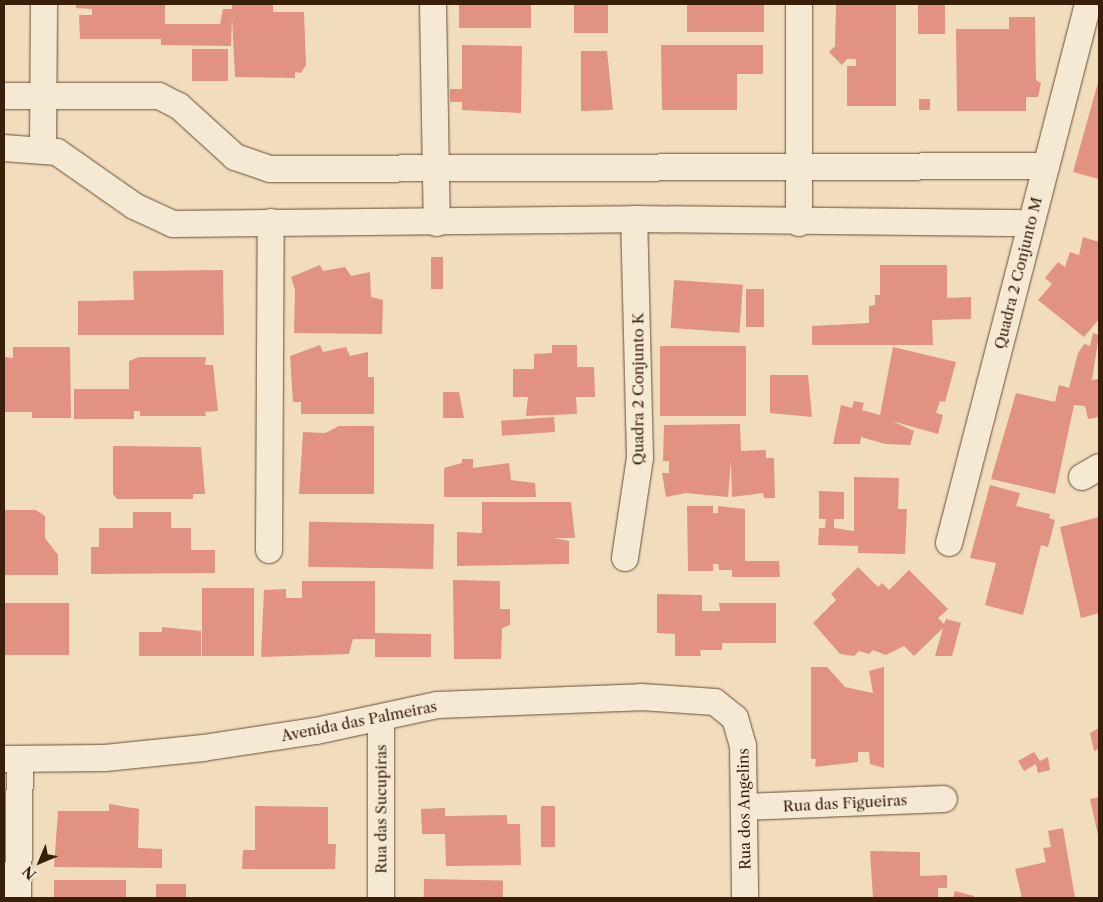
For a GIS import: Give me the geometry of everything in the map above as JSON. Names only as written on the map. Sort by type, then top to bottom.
[{"type":"street","points":[[43,148],[44,4]]},
{"type":"street","points":[[433,4],[437,222]]},
{"type":"street","points":[[799,4],[799,223]]},
{"type":"street","name":"Quadra 2 Conjunto M","points":[[949,543],[1088,4]]},
{"type":"street","points":[[4,96],[159,96],[179,106],[234,157],[252,166],[1046,166]]},
{"type":"street","points":[[4,148],[43,148],[76,161],[134,206],[173,224],[634,219],[799,223],[1031,223]]},
{"type":"street","name":"Quadra 2 Conjunto K","points":[[625,558],[640,458],[634,219]]},
{"type":"street","points":[[269,550],[271,222]]},
{"type":"street","name":"Avenida das Palmeiras","points":[[12,760],[203,748],[381,719],[437,705],[490,701],[641,697],[715,702]]},
{"type":"street","name":"Rua dos Angelins","points":[[715,702],[728,709],[739,727],[745,807],[745,898]]},
{"type":"street","name":"Rua das Sucupiras","points":[[381,719],[381,898]]},
{"type":"street","points":[[12,760],[18,898]]},
{"type":"street","name":"Rua das Figueiras","points":[[745,807],[944,799]]},
{"type":"building","points":[[76,4],[165,4],[165,24],[220,24],[223,9],[232,9],[232,4],[273,5],[273,12],[304,12],[306,65],[301,73],[295,72],[295,78],[235,77],[232,18],[231,46],[161,45],[161,39],[80,39],[79,15],[92,15],[92,9],[76,8]]},
{"type":"building","points":[[459,4],[531,4],[531,28],[459,28]]},
{"type":"building","points":[[574,4],[608,4],[608,33],[574,33]]},
{"type":"building","points":[[687,4],[764,4],[764,32],[687,32]]},
{"type":"building","points":[[836,4],[896,4],[896,106],[847,106],[847,66],[856,66],[856,59],[847,59],[842,65],[829,52],[835,46]]},
{"type":"building","points":[[918,4],[945,4],[945,34],[918,34]]},
{"type":"building","points":[[1009,17],[1035,17],[1036,80],[1041,83],[1038,97],[1026,97],[1026,111],[957,111],[956,29],[1009,29]]},
{"type":"building","points":[[462,45],[522,46],[521,113],[462,110],[462,102],[450,102],[450,89],[462,89]]},
{"type":"building","points":[[661,45],[763,45],[763,74],[737,74],[737,110],[662,110]]},
{"type":"building","points":[[192,49],[228,49],[228,81],[192,81]]},
{"type":"building","points":[[581,51],[607,51],[613,110],[581,111]]},
{"type":"building","points":[[1099,79],[1099,179],[1073,172]]},
{"type":"building","points":[[919,99],[930,99],[930,110],[919,110]]},
{"type":"building","points":[[1083,237],[1099,242],[1099,319],[1084,337],[1038,300],[1052,284],[1045,278],[1058,262],[1065,267],[1070,252],[1079,255]]},
{"type":"building","points":[[431,257],[443,257],[443,289],[431,289]]},
{"type":"building","points":[[320,265],[323,271],[345,267],[351,276],[370,272],[371,297],[383,300],[382,334],[294,333],[295,290],[291,277]]},
{"type":"building","points":[[880,265],[947,265],[947,298],[971,297],[971,319],[932,320],[933,345],[812,345],[812,326],[869,323],[869,306],[875,305],[875,295],[880,295]]},
{"type":"building","points":[[223,270],[224,335],[78,335],[78,301],[134,300],[133,271]]},
{"type":"building","points":[[674,280],[743,285],[739,333],[671,328]]},
{"type":"building","points":[[746,289],[764,289],[764,327],[746,327]]},
{"type":"building","points":[[1093,333],[1099,335],[1092,380],[1099,379],[1099,417],[1088,419],[1085,406],[1074,405],[1055,494],[991,479],[1016,393],[1055,402],[1059,385],[1069,388],[1078,353],[1084,344],[1090,346]]},
{"type":"building","points":[[320,345],[323,352],[346,347],[350,356],[368,352],[368,377],[374,377],[374,414],[301,414],[301,402],[293,402],[290,356]]},
{"type":"building","points":[[552,345],[577,345],[577,367],[594,367],[595,397],[576,397],[577,414],[526,416],[528,397],[513,397],[513,369],[534,369],[534,354],[552,353]]},
{"type":"building","points":[[660,346],[746,346],[746,416],[660,416]]},
{"type":"building","points":[[13,347],[70,347],[71,418],[32,418],[32,412],[4,412],[4,357],[13,358]]},
{"type":"building","points":[[893,347],[956,362],[945,402],[940,401],[936,413],[943,415],[938,434],[892,421],[914,431],[910,445],[885,444],[861,437],[860,444],[833,444],[841,405],[852,408],[854,401],[864,403],[862,410],[880,415]]},
{"type":"building","points":[[139,357],[206,357],[205,365],[213,365],[218,411],[205,412],[206,416],[140,416],[140,411],[134,411],[134,419],[74,419],[74,389],[129,389],[129,361]]},
{"type":"building","points":[[770,375],[808,375],[812,417],[770,413]]},
{"type":"building","points":[[443,392],[459,392],[464,418],[443,418]]},
{"type":"building","points":[[554,417],[555,432],[502,436],[501,421]]},
{"type":"building","points":[[740,424],[741,451],[766,450],[766,458],[774,458],[775,498],[764,498],[763,493],[732,497],[731,461],[728,497],[686,493],[666,497],[662,473],[669,473],[669,461],[663,461],[664,425]]},
{"type":"building","points":[[339,426],[374,426],[374,494],[299,494],[303,432],[325,433]]},
{"type":"building","points":[[113,446],[201,447],[205,494],[193,494],[193,499],[117,499],[113,494]]},
{"type":"building","points":[[462,459],[473,459],[473,468],[509,463],[511,480],[535,483],[536,497],[444,497],[444,468],[462,463]]},
{"type":"building","points":[[854,477],[899,478],[898,509],[907,509],[905,554],[858,553],[858,546],[818,545],[819,528],[825,528],[826,519],[819,519],[819,491],[844,492],[844,519],[834,519],[834,528],[854,531]]},
{"type":"building","points":[[990,485],[1020,493],[1016,506],[1050,514],[1049,518],[1055,520],[1048,547],[1041,545],[1023,615],[985,605],[996,563],[970,558]]},
{"type":"building","points":[[482,502],[571,502],[575,538],[553,538],[569,541],[569,564],[457,566],[457,532],[482,533]]},
{"type":"building","points":[[687,506],[713,506],[713,513],[718,513],[718,506],[745,509],[745,561],[779,561],[780,577],[732,577],[732,570],[719,570],[718,564],[713,564],[713,571],[688,571]]},
{"type":"building","points":[[4,510],[36,510],[45,516],[45,538],[58,555],[58,575],[4,575]]},
{"type":"building","points":[[133,512],[171,512],[171,528],[191,528],[191,550],[215,550],[215,573],[91,574],[91,547],[99,547],[99,528],[133,528]]},
{"type":"building","points":[[1099,517],[1099,613],[1081,618],[1060,527]]},
{"type":"building","points":[[309,522],[434,524],[433,569],[308,567]]},
{"type":"building","points":[[858,567],[878,587],[882,583],[889,590],[909,570],[948,609],[938,618],[944,624],[946,619],[961,623],[952,656],[935,656],[943,628],[914,656],[904,646],[886,655],[873,650],[869,654],[859,651],[854,656],[840,654],[813,623],[836,600],[831,594]]},
{"type":"building","points":[[453,580],[500,581],[500,609],[510,609],[510,625],[502,628],[501,659],[454,659]]},
{"type":"building","points":[[302,581],[375,581],[375,633],[431,634],[431,657],[375,657],[375,639],[353,639],[349,654],[261,657],[264,590],[286,589],[286,598],[302,598]]},
{"type":"building","points":[[202,588],[254,588],[254,656],[202,656]]},
{"type":"building","points":[[657,594],[702,595],[702,611],[720,611],[719,603],[776,603],[776,643],[722,643],[722,650],[700,650],[701,656],[675,656],[675,634],[657,633]]},
{"type":"building","points":[[4,603],[69,603],[69,655],[4,655]]},
{"type":"building","points":[[162,627],[201,631],[201,656],[139,656],[139,632],[162,632]]},
{"type":"building","points":[[811,667],[827,667],[845,687],[873,693],[869,671],[884,667],[884,768],[870,764],[869,752],[858,752],[858,762],[815,767],[816,759],[811,759]]},
{"type":"building","points":[[1099,728],[1099,749],[1094,751],[1090,733]]},
{"type":"building","points":[[1034,752],[1040,761],[1048,757],[1050,770],[1038,773],[1036,764],[1024,771],[1018,761]]},
{"type":"building","points":[[1099,797],[1099,835],[1098,835],[1090,799]]},
{"type":"building","points":[[109,804],[139,809],[138,848],[162,849],[162,868],[54,867],[58,811],[109,811]]},
{"type":"building","points":[[255,806],[328,807],[328,844],[336,844],[335,869],[242,869],[243,850],[255,850]]},
{"type":"building","points":[[541,806],[555,806],[555,847],[541,847]]},
{"type":"building","points":[[445,808],[445,816],[507,815],[507,824],[520,824],[521,865],[446,866],[445,834],[422,834],[421,809]]},
{"type":"building","points":[[1063,828],[1075,898],[1022,898],[1015,869],[1046,862],[1043,848],[1051,847],[1048,831]]},
{"type":"building","points":[[870,851],[920,852],[920,876],[947,875],[947,888],[938,888],[938,898],[873,898]]},
{"type":"building","points":[[424,879],[503,880],[503,898],[424,898]]},
{"type":"building","points":[[54,880],[126,880],[126,898],[54,898]]},
{"type":"building","points":[[156,884],[186,884],[186,898],[156,898]]},
{"type":"building","points":[[955,891],[974,896],[974,898],[953,898]]}]
